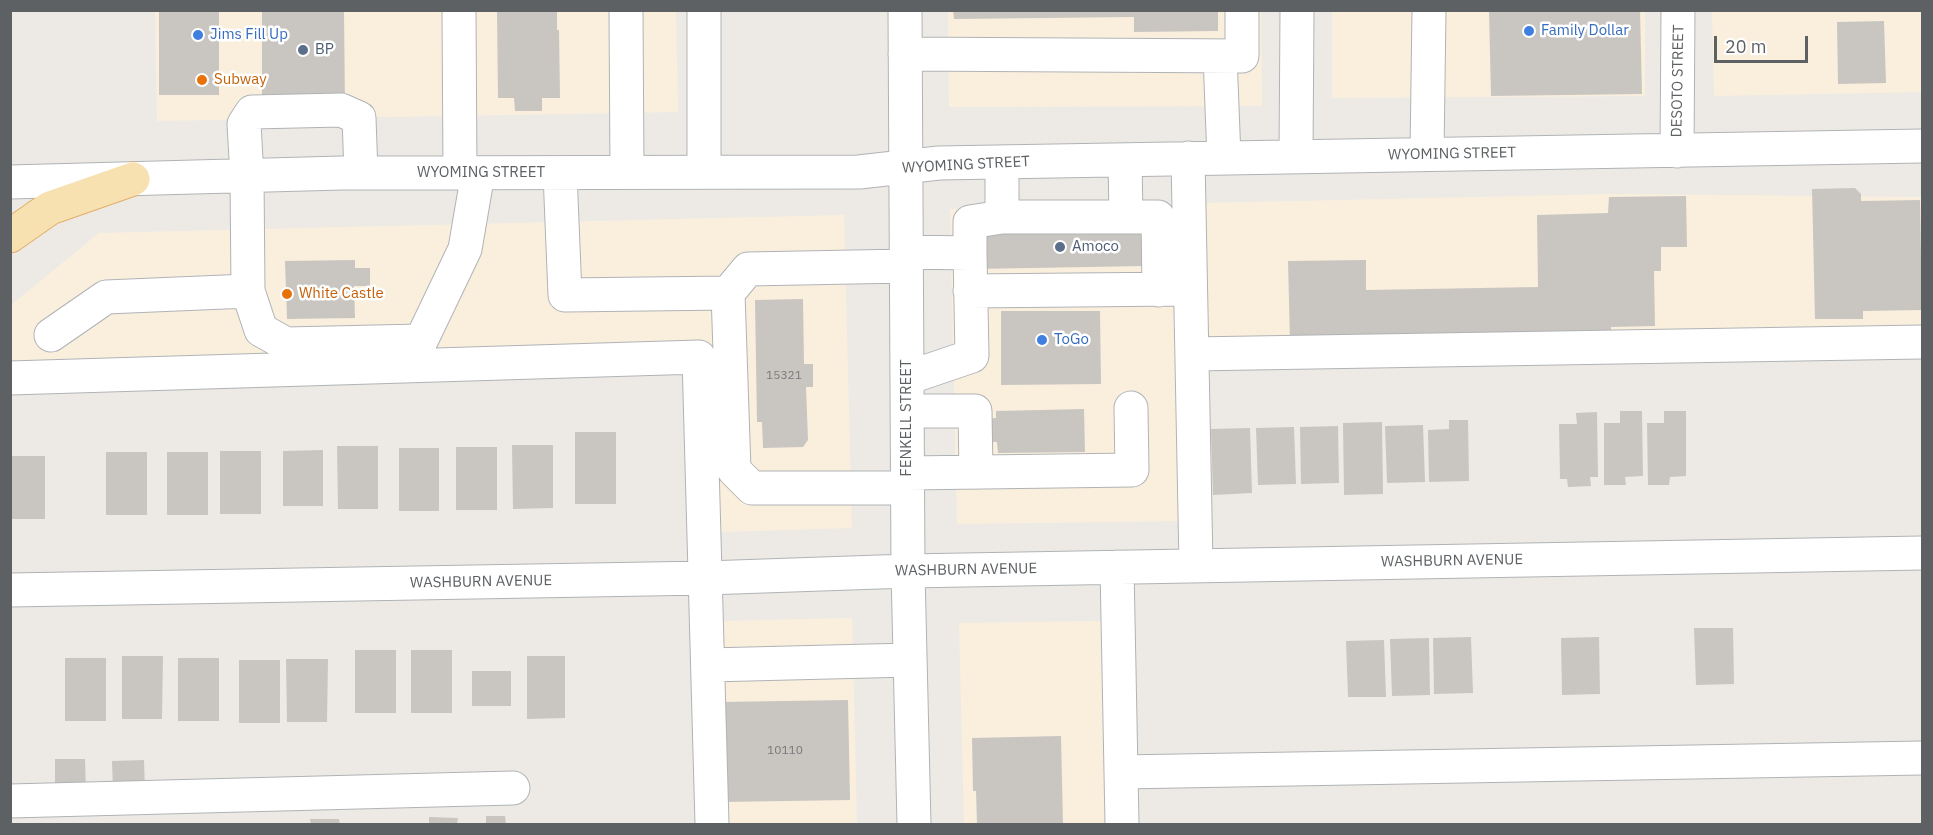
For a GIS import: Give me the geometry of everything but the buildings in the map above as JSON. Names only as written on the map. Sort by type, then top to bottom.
[{"type":"main road","points":[[10,236],[50,208],[133,179]]},
{"type":"street","points":[[361,173],[359,118],[341,110],[252,112],[243,124],[247,176],[248,291],[261,330],[286,344],[421,341],[465,249],[469,173],[459,10]]},
{"type":"street","points":[[626,10],[627,172]]},
{"type":"street","points":[[704,10],[704,172]]},
{"type":"street","name":"FENKELL STREET","points":[[905,10],[908,571],[914,825]]},
{"type":"street","points":[[906,54],[1242,56],[1242,10]]},
{"type":"street","points":[[1296,156],[1297,10]]},
{"type":"street","points":[[1427,154],[1429,10]]},
{"type":"street","name":"DESOTO STREET","points":[[1677,151],[1678,10]]},
{"type":"street","points":[[1220,56],[1224,158]]},
{"type":"street","name":"WYOMING STREET","points":[[10,182],[361,173],[859,172],[939,163],[1923,147]]},
{"type":"street","points":[[1175,290],[1188,158]]},
{"type":"street","points":[[1125,160],[1126,217]]},
{"type":"street","points":[[1002,162],[1002,217]]},
{"type":"street","points":[[560,173],[565,295],[728,293]]},
{"type":"street","points":[[907,378],[972,356],[970,222],[1002,217],[1158,217],[1192,354],[1196,565]]},
{"type":"street","points":[[969,253],[748,269],[728,293],[734,470],[752,488],[908,481],[976,472],[1132,470],[1131,408]]},
{"type":"street","points":[[970,291],[1175,290]]},
{"type":"street","points":[[51,335],[106,297],[248,291]]},
{"type":"street","points":[[1192,354],[1923,342]]},
{"type":"street","points":[[10,378],[699,357],[712,825]]},
{"type":"street","points":[[907,411],[975,411],[976,472]]},
{"type":"street","name":"WASHBURN AVENUE","points":[[10,590],[706,578],[1196,565],[1923,553]]},
{"type":"street","points":[[1118,567],[1122,825]]},
{"type":"street","points":[[709,665],[910,660]]},
{"type":"street","points":[[1121,772],[1923,758]]},
{"type":"street","points":[[10,801],[513,788]]},
{"type":"shaded area","points":[[155,11],[676,11],[678,112],[157,121]]},
{"type":"shaded area","points":[[948,11],[1261,11],[1262,106],[949,107]]},
{"type":"shaded area","points":[[1332,11],[1645,11],[1645,96],[1332,98]]},
{"type":"shaded area","points":[[1712,11],[1922,11],[1922,92],[1714,96]]},
{"type":"shaded area","points":[[1614,194],[1922,197],[1922,334],[1206,350],[1204,203]]},
{"type":"shaded area","points":[[1177,206],[1181,521],[957,524],[950,209]]},
{"type":"shaded area","points":[[844,215],[852,528],[720,532],[714,348],[510,354],[11,362],[11,305],[99,233]]},
{"type":"shaded area","points":[[852,618],[857,824],[726,824],[721,621]]},
{"type":"shaded area","points":[[1104,621],[1110,824],[964,824],[959,623]]},
{"type":"place","name":"Family Dollar","points":[[1529,31]]},
{"type":"place","name":"Jims Fill Up","points":[[198,35]]},
{"type":"place","name":"BP","points":[[303,50]]},
{"type":"place","name":"Subway","points":[[202,80]]},
{"type":"place","name":"Amoco","points":[[1060,247]]},
{"type":"place","name":"White Castle","points":[[287,294]]},
{"type":"place","name":"ToGo","points":[[1042,340]]}]
